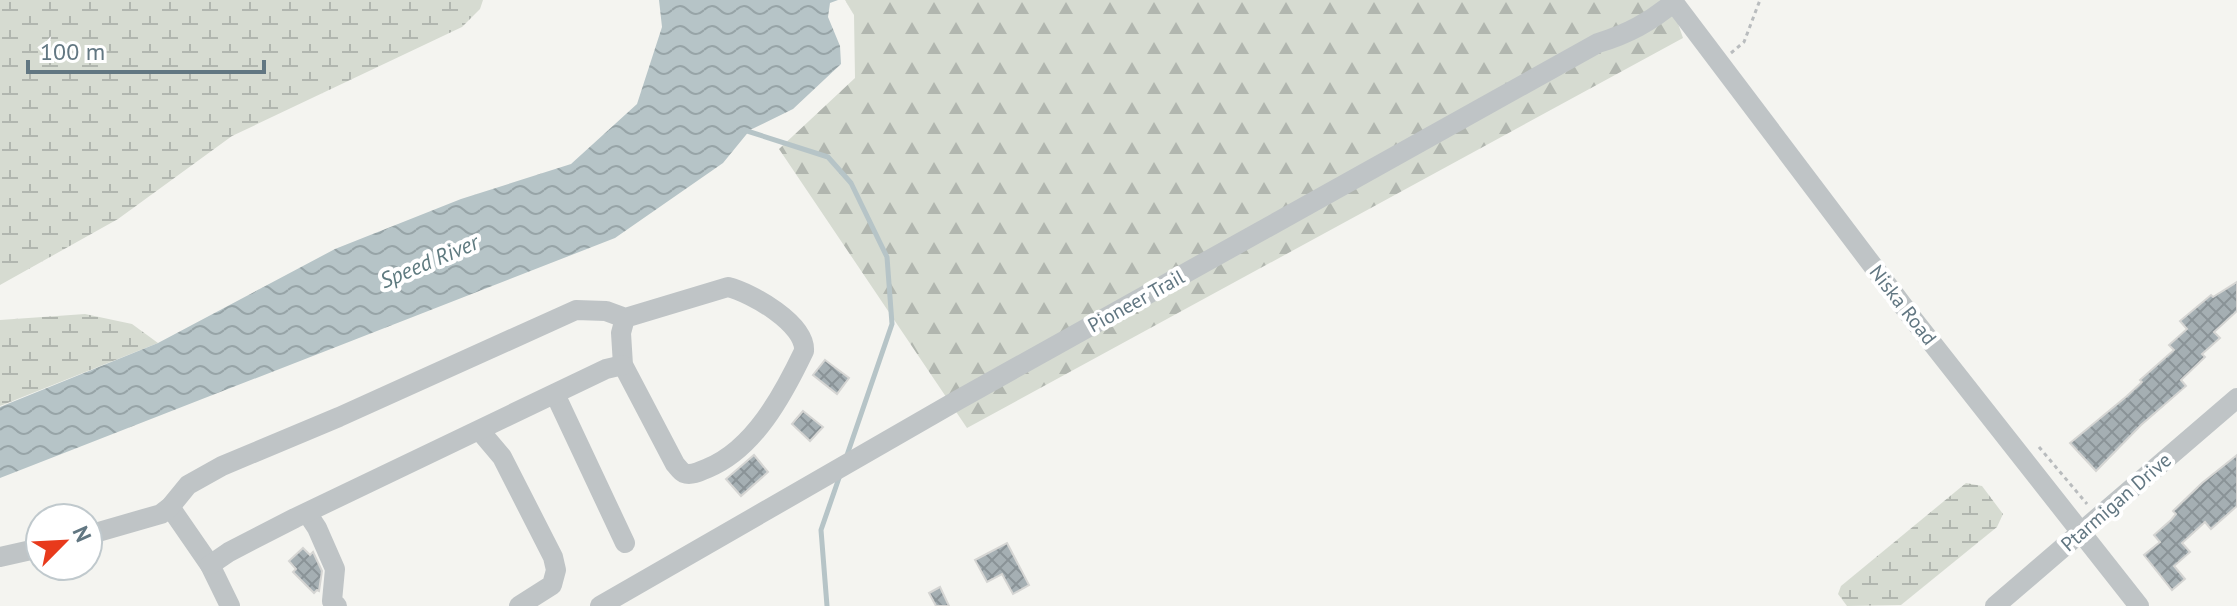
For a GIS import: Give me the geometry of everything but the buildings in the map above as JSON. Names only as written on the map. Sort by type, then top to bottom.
[{"type":"street","name":"Niska Road","points":[[1673,1],[1913,319],[2139,606]]},
{"type":"street","name":"Pioneer Trail","points":[[600,606],[1598,43],[1628,34],[1653,20],[1673,1]]},
{"type":"street","points":[[104,530],[161,514],[188,485],[222,466],[339,417],[560,315],[591,308],[625,318],[728,287],[764,303],[791,324],[805,343],[804,351],[796,369],[752,435],[725,459],[695,473],[684,473],[675,464],[623,365],[621,333],[625,318]]},
{"type":"street","points":[[210,565],[229,552],[307,513],[606,369],[623,365]]},
{"type":"street","points":[[555,394],[625,543]]},
{"type":"street","name":"Ptarmigan Drive","points":[[1995,606],[2237,398]]},
{"type":"street","points":[[480,431],[502,457],[553,557],[556,570],[552,585],[519,606]]},
{"type":"street","points":[[170,507],[210,565],[230,606]]},
{"type":"street","points":[[307,513],[335,569],[332,601],[337,606]]},
{"type":"street","points":[[0,557],[24,552]]},
{"type":"path","points":[[1719,62],[1744,42],[1760,0]]},
{"type":"green space","points":[[0,0],[483,0],[480,9],[462,27],[232,136],[118,219],[0,285]]},
{"type":"green space","points":[[845,0],[1670,0],[1683,38],[967,428],[779,149],[855,78],[854,15]]},
{"type":"green space","points":[[85,314],[132,324],[158,343],[0,406],[0,320]]},
{"type":"green space","points":[[1966,483],[1982,486],[2003,514],[1997,527],[1901,605],[1847,606],[1838,594],[1841,586]]},
{"type":"water","name":"Speed River","points":[[659,0],[838,0],[830,3],[828,17],[840,46],[841,64],[793,109],[750,130],[723,163],[615,238],[0,478],[0,407],[158,343],[335,249],[461,199],[571,164],[637,104],[662,27]]},
{"type":"waterway","points":[[744,130],[828,157],[851,183],[887,257],[892,324],[846,458]]},
{"type":"waterway","points":[[827,606],[821,530],[840,475]]}]
